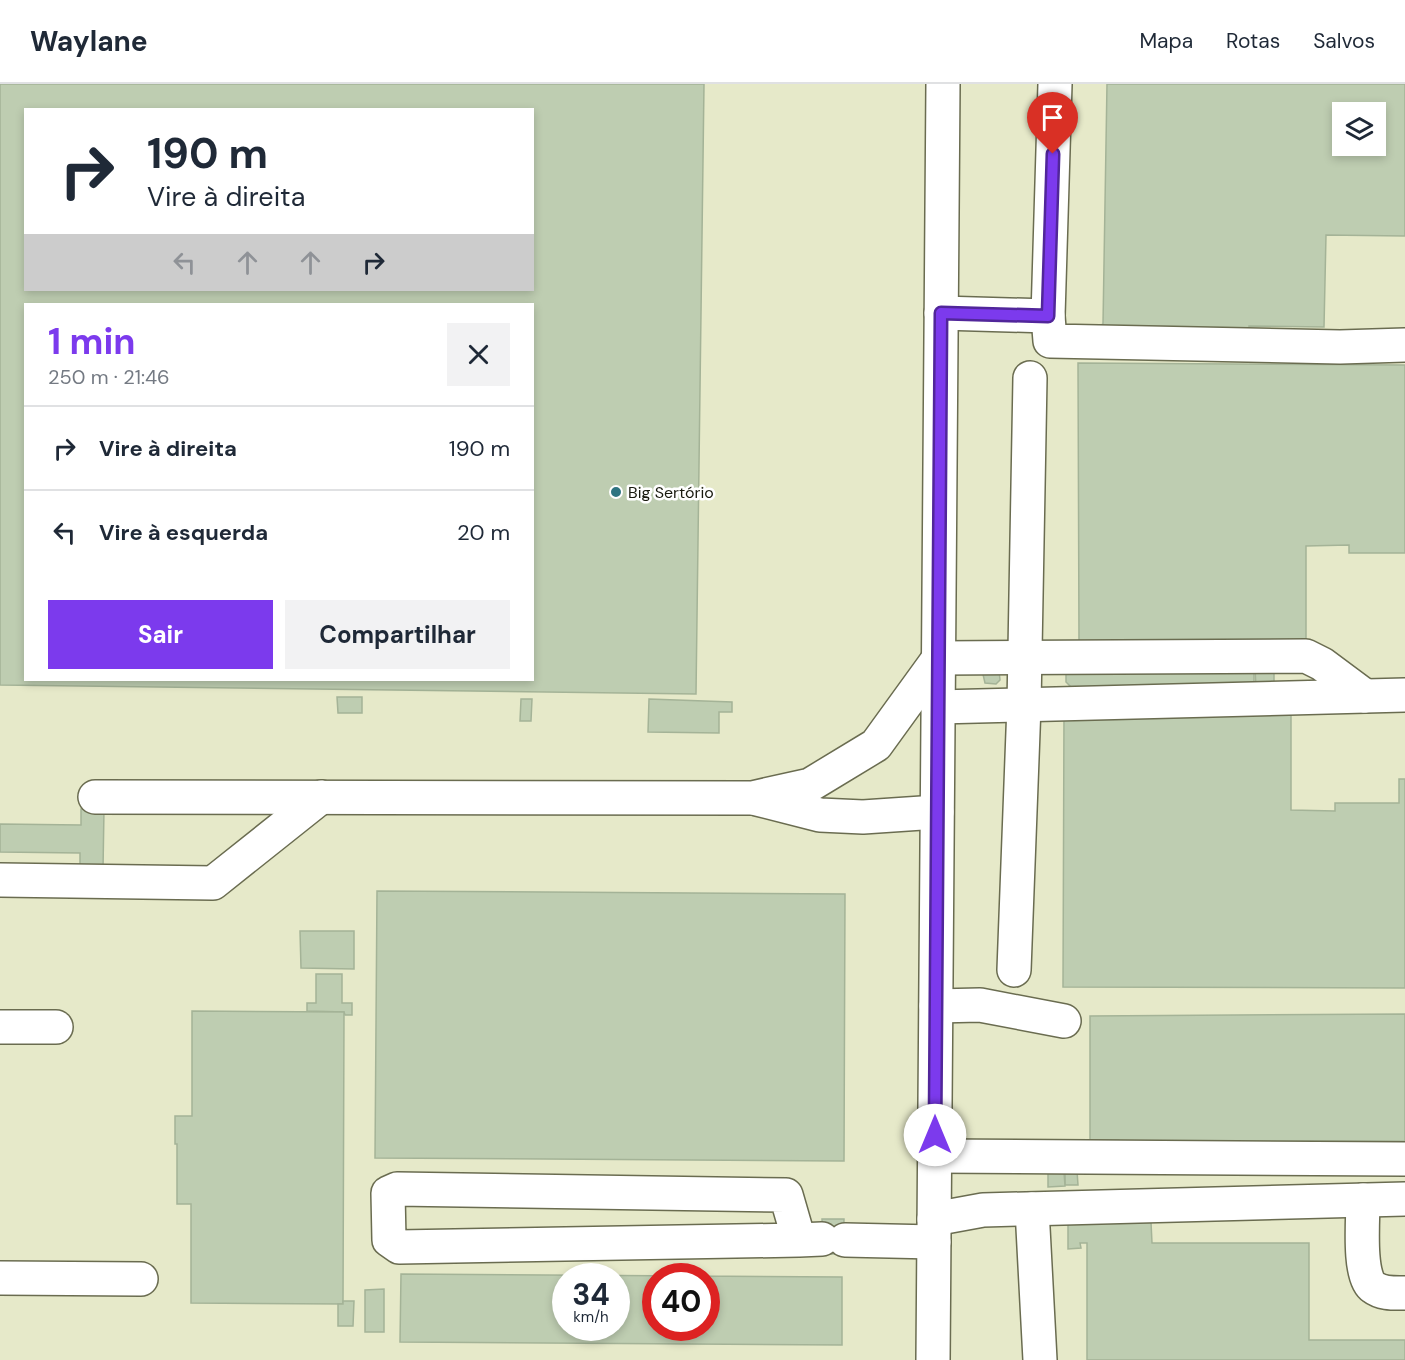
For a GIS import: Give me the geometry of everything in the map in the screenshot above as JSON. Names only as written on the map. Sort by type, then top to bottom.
[{"type":"street","points":[[933,1360],[943,84]]},
{"type":"street","points":[[1055,84],[1048,316],[1050,341],[1340,347],[1405,345]]},
{"type":"street","points":[[941,313],[1048,316]]},
{"type":"street","points":[[1014,970],[1024,705],[1023,657],[1030,378]]},
{"type":"street","points":[[939,658],[1306,656],[1322,664],[1365,696]]},
{"type":"street","points":[[95,797],[752,798],[810,785],[876,745],[939,658]]},
{"type":"street","points":[[938,707],[1405,695]]},
{"type":"street","points":[[0,880],[213,883],[321,797]]},
{"type":"street","points":[[752,798],[820,815],[862,817],[937,812]]},
{"type":"street","points":[[936,1006],[980,1005],[1064,1021]]},
{"type":"street","points":[[0,1027],[56,1027]]},
{"type":"street","points":[[935,1156],[1405,1159]]},
{"type":"street","points":[[822,1239],[786,1195],[397,1189],[388,1193],[389,1240],[399,1247],[822,1239],[934,1230],[983,1210],[1405,1199]]},
{"type":"street","points":[[1363,1200],[1364,1273],[1371,1287],[1385,1293],[1405,1293]]},
{"type":"street","points":[[1032,1209],[1040,1360]]},
{"type":"street","points":[[0,1278],[141,1280]]},
{"type":"building","name":"Big Sertório","points":[[0,84],[704,84],[696,694],[0,685]]},
{"type":"building","points":[[1107,84],[1405,84],[1405,236],[1326,235],[1324,327],[1249,326],[1249,338],[1098,327],[1103,324]]},
{"type":"building","points":[[1078,363],[1405,365],[1405,553],[1349,553],[1349,545],[1306,546],[1306,643],[1079,641]]},
{"type":"building","points":[[1274,668],[1274,686],[1256,686],[1255,669]]},
{"type":"building","points":[[982,670],[999,670],[1000,680],[996,684],[985,683]]},
{"type":"building","points":[[1066,671],[1254,671],[1254,683],[1072,688],[1066,682]]},
{"type":"building","points":[[337,697],[362,697],[362,713],[338,713]]},
{"type":"building","points":[[521,699],[532,699],[531,721],[520,721]]},
{"type":"building","points":[[649,699],[732,702],[732,712],[719,712],[719,733],[648,732]]},
{"type":"building","points":[[1064,712],[1291,713],[1291,810],[1335,811],[1335,803],[1399,803],[1399,779],[1405,779],[1405,988],[1063,987]]},
{"type":"building","points":[[81,809],[104,809],[103,870],[80,870],[80,853],[0,852],[0,824],[81,825]]},
{"type":"building","points":[[377,891],[845,894],[844,1161],[375,1158]]},
{"type":"building","points":[[300,931],[354,931],[354,969],[301,968]]},
{"type":"building","points":[[316,974],[342,974],[342,1003],[352,1003],[352,1015],[345,1015],[344,1012],[307,1011],[307,1003],[316,1003]]},
{"type":"building","points":[[192,1011],[344,1012],[343,1304],[191,1303],[191,1204],[177,1204],[175,1116],[192,1116]]},
{"type":"building","points":[[1405,1014],[1405,1141],[1119,1142],[1119,1140],[1090,1140],[1090,1016]]},
{"type":"building","points":[[1065,1171],[1077,1171],[1078,1185],[1065,1185]]},
{"type":"building","points":[[1048,1172],[1064,1172],[1065,1186],[1048,1187]]},
{"type":"building","points":[[822,1219],[844,1219],[843,1254],[829,1254],[829,1245],[823,1245]]},
{"type":"building","points":[[1151,1222],[1152,1243],[1309,1243],[1309,1340],[1405,1340],[1405,1360],[1087,1360],[1087,1243],[1080,1243],[1081,1248],[1068,1249],[1068,1223]]},
{"type":"building","points":[[401,1274],[552,1275],[552,1341],[630,1341],[630,1276],[642,1276],[642,1341],[720,1341],[720,1276],[842,1277],[842,1345],[400,1342]]},
{"type":"building","points":[[384,1289],[384,1332],[365,1332],[365,1290]]},
{"type":"building","points":[[343,1301],[354,1301],[353,1326],[338,1326],[338,1304],[343,1304]]},
{"type":"place","name":"Big Sertório","points":[[616,492]]},
{"type":"route","points":[[935,1135],[941,313],[1048,316],[1053,154]]}]
